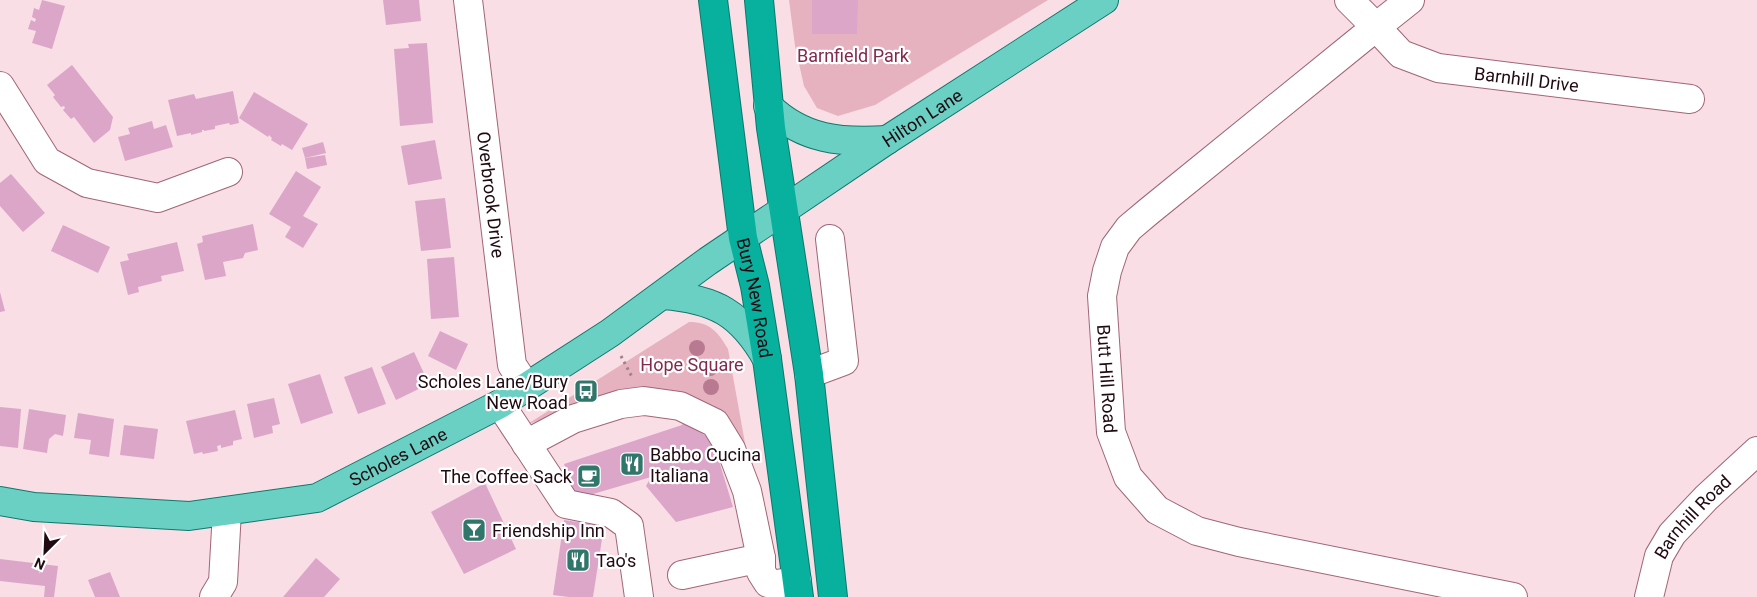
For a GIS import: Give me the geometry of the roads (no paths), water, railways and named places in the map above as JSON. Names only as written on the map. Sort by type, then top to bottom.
[{"type":"highway","name":"Bury New Road","points":[[713,0],[744,238],[755,286],[767,359],[798,589]]},
{"type":"highway","points":[[759,0],[768,106],[809,374],[833,597]]},
{"type":"main road","name":"Hilton Lane","points":[[744,238],[887,140],[1104,0]]},
{"type":"main road","points":[[768,106],[790,124],[812,135],[835,140],[887,140]]},
{"type":"main road","name":"Scholes Lane","points":[[0,501],[34,507],[189,516],[317,498],[500,404],[610,333],[744,238]]},
{"type":"main road","points":[[663,296],[702,301],[720,308],[741,323],[767,359]]},
{"type":"street","name":"Overbrook Drive","points":[[468,0],[512,365],[526,386]]},
{"type":"street","points":[[1349,0],[1376,26]]},
{"type":"street","name":"Butt Hill Road","points":[[1410,0],[1148,212],[1129,228],[1115,247],[1107,271],[1102,296],[1112,432],[1128,477],[1157,510],[1197,531],[1239,542],[1513,597]]},
{"type":"street","name":"Barnhill Drive","points":[[1376,26],[1401,54],[1438,68],[1690,99]]},
{"type":"street","points":[[0,86],[47,161],[87,183],[158,198],[228,172]]},
{"type":"street","points":[[809,374],[844,361],[830,239]]},
{"type":"street","points":[[526,444],[573,419],[621,404],[644,402],[680,406],[715,423],[731,449],[747,491],[761,558],[761,572],[768,583],[798,589]]},
{"type":"street","points":[[500,404],[566,504],[611,513],[628,526],[639,597]]},
{"type":"street","name":"Barnhill Road","points":[[1649,597],[1659,556],[1672,534],[1706,498],[1757,451]]},
{"type":"street","points":[[214,597],[223,582],[227,511]]},
{"type":"street","points":[[682,575],[761,558]]},
{"type":"place","name":"Scholes Lane/Bury New Road","points":[[586,391]]},
{"type":"place","name":"Babbo Cucina Italiana","points":[[632,464]]},
{"type":"place","name":"The Coffee Sack","points":[[589,476]]},
{"type":"place","name":"Friendship Inn","points":[[474,530]]},
{"type":"place","name":"Tao's","points":[[578,560]]},
{"type":"park label","name":"Barnfield Park","points":[[853,55]]},
{"type":"park label","name":"Hope Square","points":[[692,364]]}]
